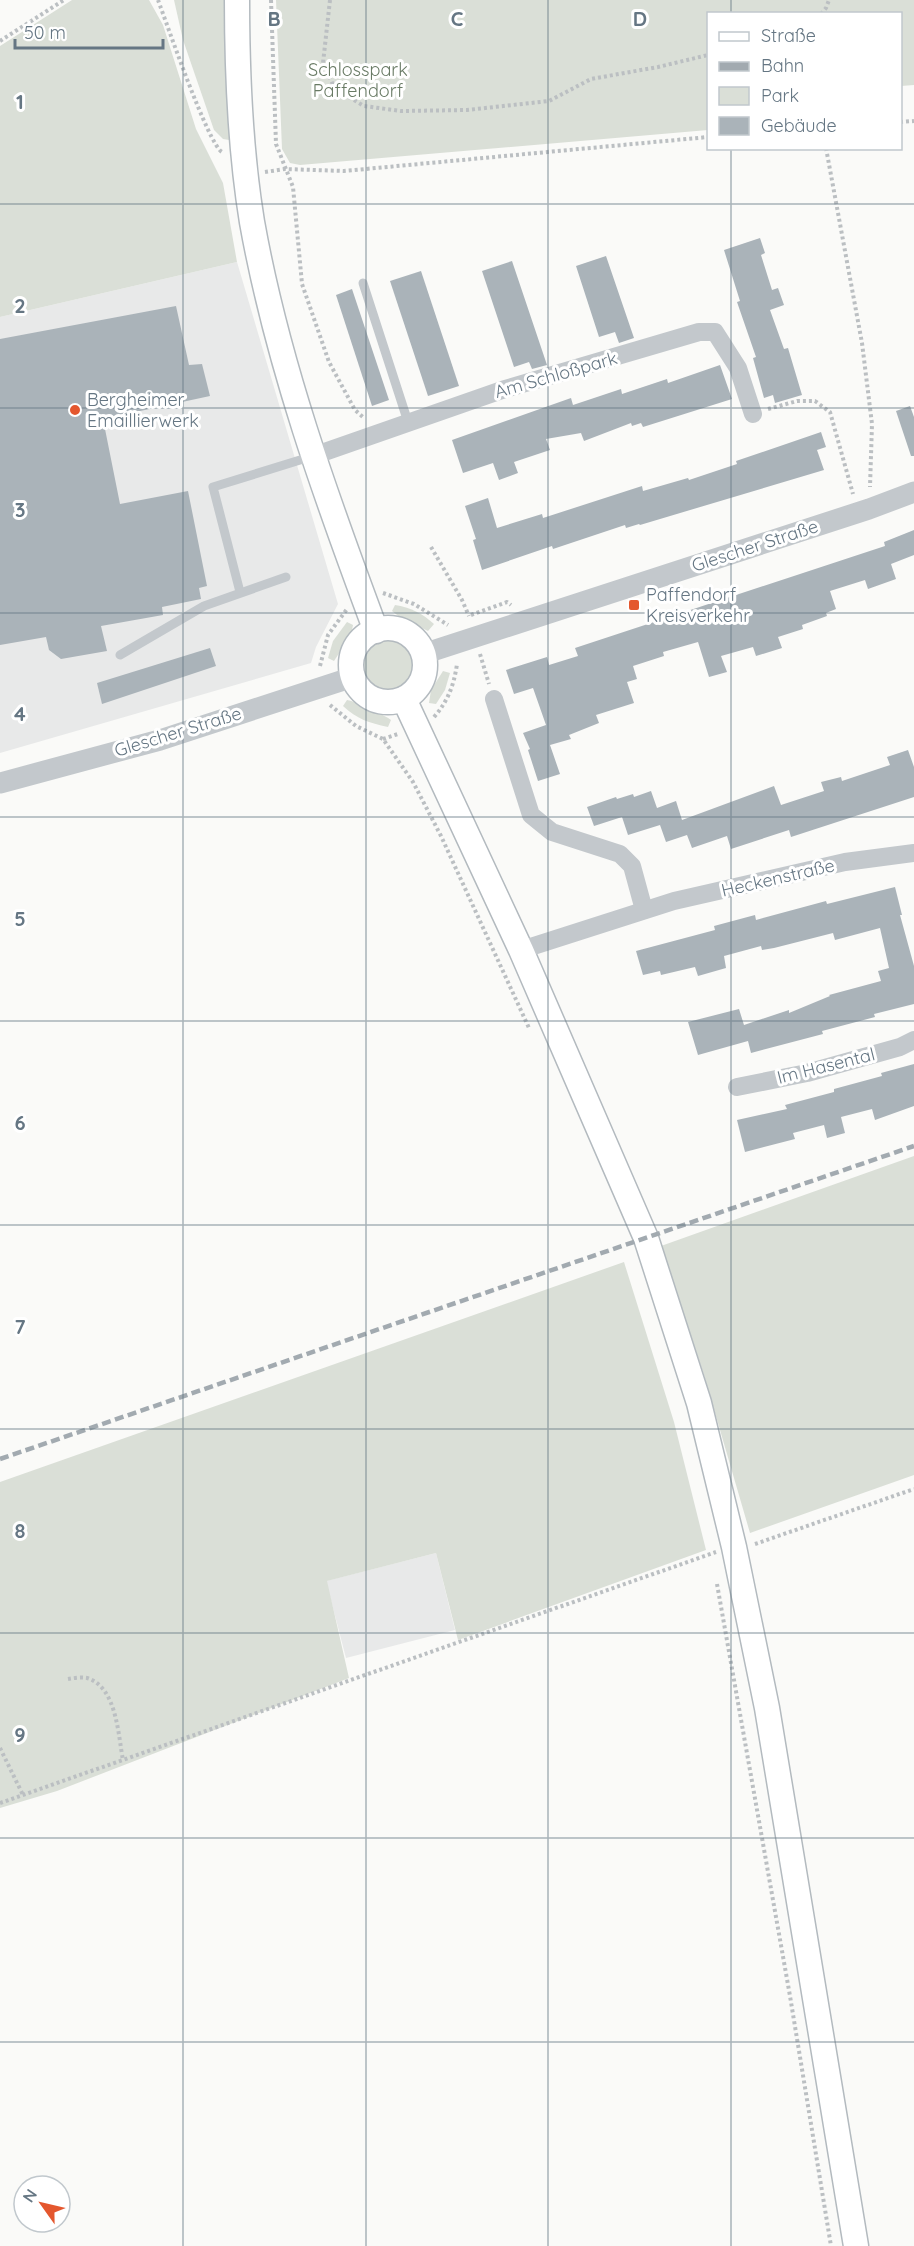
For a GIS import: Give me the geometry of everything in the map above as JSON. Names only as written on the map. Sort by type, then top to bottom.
[{"type":"main road","points":[[237,0],[237,68],[244,161],[259,259],[279,339],[313,456],[376,630]]},
{"type":"main road","points":[[387,628],[410,635],[419,644],[423,654],[426,668],[423,679],[416,690],[404,699],[384,702],[373,699],[363,693],[353,677],[352,659],[356,647],[376,630],[387,628]]},
{"type":"main road","points":[[404,699],[521,950],[646,1238],[699,1403],[723,1550],[769,1719],[856,2246]]},
{"type":"street","name":"Am Schloßpark","points":[[313,456],[502,390],[699,332],[715,332],[738,368],[753,414]]},
{"type":"street","name":"Glescher Straße","points":[[423,654],[864,511],[914,492]]},
{"type":"street","name":"Glescher Straße","points":[[0,783],[160,740],[353,677]]},
{"type":"street","points":[[494,699],[531,815],[552,832],[620,854],[632,866],[644,910]]},
{"type":"street","name":"Heckenstraße","points":[[521,950],[644,910],[845,862],[914,853]]},
{"type":"street","name":"Im Hasental","points":[[737,1087],[807,1073],[900,1047],[914,1040]]},
{"type":"lane","points":[[363,283],[408,422]]},
{"type":"lane","points":[[240,592],[213,487],[313,456]]},
{"type":"lane","points":[[120,655],[204,606],[286,577]]},
{"type":"path","points":[[0,40],[64,0]]},
{"type":"path","points":[[158,0],[216,149],[230,158],[244,161]]},
{"type":"path","points":[[271,0],[276,144],[293,187],[302,284],[329,362],[355,410],[381,433]]},
{"type":"path","points":[[330,0],[323,63],[335,89],[364,106],[401,111],[466,110],[549,101],[591,79],[707,55]]},
{"type":"path","points":[[285,169],[344,171],[707,137]]},
{"type":"path","points":[[826,150],[862,343],[872,424],[864,511]]},
{"type":"path","points":[[753,414],[797,401],[815,401],[830,412],[864,511]]},
{"type":"path","points":[[431,547],[469,616]]},
{"type":"path","points":[[364,598],[345,610],[328,635],[319,671],[329,704],[356,726],[383,739],[413,782],[441,836],[534,1039]]},
{"type":"path","points":[[479,653],[494,699]]},
{"type":"path","points":[[0,1803],[723,1550],[762,1542],[914,1489]]},
{"type":"path","points":[[709,1542],[723,1550]]},
{"type":"path","points":[[714,1565],[723,1550]]},
{"type":"path","points":[[716,1577],[790,1996],[831,2246]]},
{"type":"path","points":[[68,1678],[89,1679],[105,1692],[111,1702],[123,1760]]},
{"type":"path","points":[[0,1748],[23,1795]]},
{"type":"shaded area","points":[[237,262],[338,604],[316,647],[311,663],[0,753],[0,317]]},
{"type":"shaded area","points":[[436,1553],[455,1630],[346,1658],[326,1581]]},
{"type":"green space","points":[[72,0],[149,0],[163,25],[196,129],[223,183],[237,262],[0,317],[0,46]]},
{"type":"green space","points":[[174,0],[230,0],[232,131],[229,140],[223,139],[214,130],[183,40]]},
{"type":"green space","name":"Schlosspark Paffendorf","points":[[276,0],[914,0],[914,85],[902,86],[902,12],[707,12],[707,130],[300,165],[290,163],[282,149]]},
{"type":"green space","points":[[395,605],[406,607],[434,624],[428,631],[401,618],[392,611]]},
{"type":"green space","points":[[347,622],[353,625],[351,635],[334,661],[328,658],[333,641]]},
{"type":"green space","points":[[384,640],[394,640],[407,647],[414,660],[414,670],[407,683],[394,690],[384,690],[375,686],[368,679],[364,670],[364,660],[368,651],[375,644]]},
{"type":"green space","points":[[443,671],[450,673],[445,690],[436,704],[429,703],[431,690]]},
{"type":"green space","points":[[347,700],[388,718],[391,720],[388,727],[369,722],[353,714],[343,706]]},
{"type":"green space","points":[[914,1156],[914,1475],[750,1533],[704,1375],[661,1246]]},
{"type":"green space","points":[[624,1262],[674,1422],[706,1550],[458,1640],[436,1553],[327,1581],[349,1678],[57,1791],[0,1808],[0,1482]]},
{"type":"building","points":[[760,238],[765,253],[761,255],[772,290],[778,288],[784,305],[770,310],[784,349],[788,348],[802,395],[775,403],[773,395],[764,398],[753,358],[756,357],[737,302],[740,301],[724,250]]},
{"type":"building","points":[[606,256],[634,338],[619,343],[615,332],[599,337],[576,266]]},
{"type":"building","points":[[512,261],[547,365],[532,369],[529,362],[514,367],[482,271]]},
{"type":"building","points":[[421,271],[459,386],[428,396],[390,281]]},
{"type":"building","points":[[352,289],[389,400],[372,406],[336,295]]},
{"type":"building","points":[[176,306],[189,365],[202,364],[210,396],[103,419],[120,504],[188,491],[207,586],[199,588],[201,599],[162,607],[163,615],[101,626],[107,651],[61,659],[49,650],[46,637],[0,645],[0,339]]},
{"type":"building","points":[[720,365],[732,399],[643,427],[641,423],[632,426],[631,423],[584,441],[581,433],[546,439],[550,450],[514,462],[518,473],[499,480],[493,463],[463,473],[452,440],[571,398],[573,405],[621,389],[622,394],[667,379],[668,383]]},
{"type":"building","points":[[910,406],[914,417],[914,456],[911,456],[896,411]]},
{"type":"building","points":[[821,432],[826,447],[817,450],[824,470],[640,525],[626,528],[625,525],[553,549],[552,546],[482,570],[473,540],[476,539],[465,506],[488,498],[497,528],[542,514],[543,518],[642,486],[643,491],[688,478],[689,480]]},
{"type":"building","points":[[914,530],[914,555],[891,564],[896,579],[868,589],[865,580],[830,591],[836,609],[826,613],[827,616],[802,625],[803,629],[778,637],[782,648],[756,656],[753,647],[721,656],[727,672],[709,677],[698,642],[663,652],[664,656],[633,666],[637,679],[627,682],[634,703],[596,715],[599,723],[569,735],[571,739],[550,745],[560,774],[538,781],[528,750],[530,749],[523,733],[546,725],[533,688],[514,694],[506,670],[547,657],[549,665],[578,656],[575,648],[885,546],[884,542]]},
{"type":"building","points":[[210,648],[216,666],[102,704],[97,683]]},
{"type":"building","points":[[908,750],[914,767],[914,797],[791,837],[789,830],[731,849],[727,836],[692,848],[687,835],[666,842],[660,825],[628,835],[622,817],[594,826],[587,807],[616,797],[617,799],[633,794],[634,797],[651,791],[657,808],[676,801],[682,820],[774,786],[781,805],[824,791],[821,782],[841,777],[842,781],[890,765],[887,757]]},
{"type":"building","points":[[895,887],[914,966],[914,1004],[822,1031],[823,1034],[751,1053],[748,1041],[698,1055],[688,1022],[739,1009],[744,1025],[789,1010],[789,1013],[829,995],[881,981],[878,971],[889,968],[880,928],[835,940],[833,933],[774,948],[762,950],[761,946],[724,956],[726,968],[698,976],[695,967],[661,975],[660,971],[643,975],[636,951],[715,930],[714,926],[755,915],[756,920],[826,901],[827,904]]},
{"type":"building","points":[[914,1064],[914,1106],[875,1120],[872,1109],[841,1117],[845,1133],[827,1138],[824,1125],[793,1133],[795,1139],[745,1152],[737,1120],[787,1109],[785,1105],[834,1092],[834,1089],[882,1076],[881,1073]]},
{"type":"railway","points":[[0,1459],[914,1146]]},
{"type":"place","name":"Bergheimer Emaillierwerk","points":[[75,410]]},
{"type":"place","name":"Paffendorf Kreisverkehr","points":[[634,605]]}]
